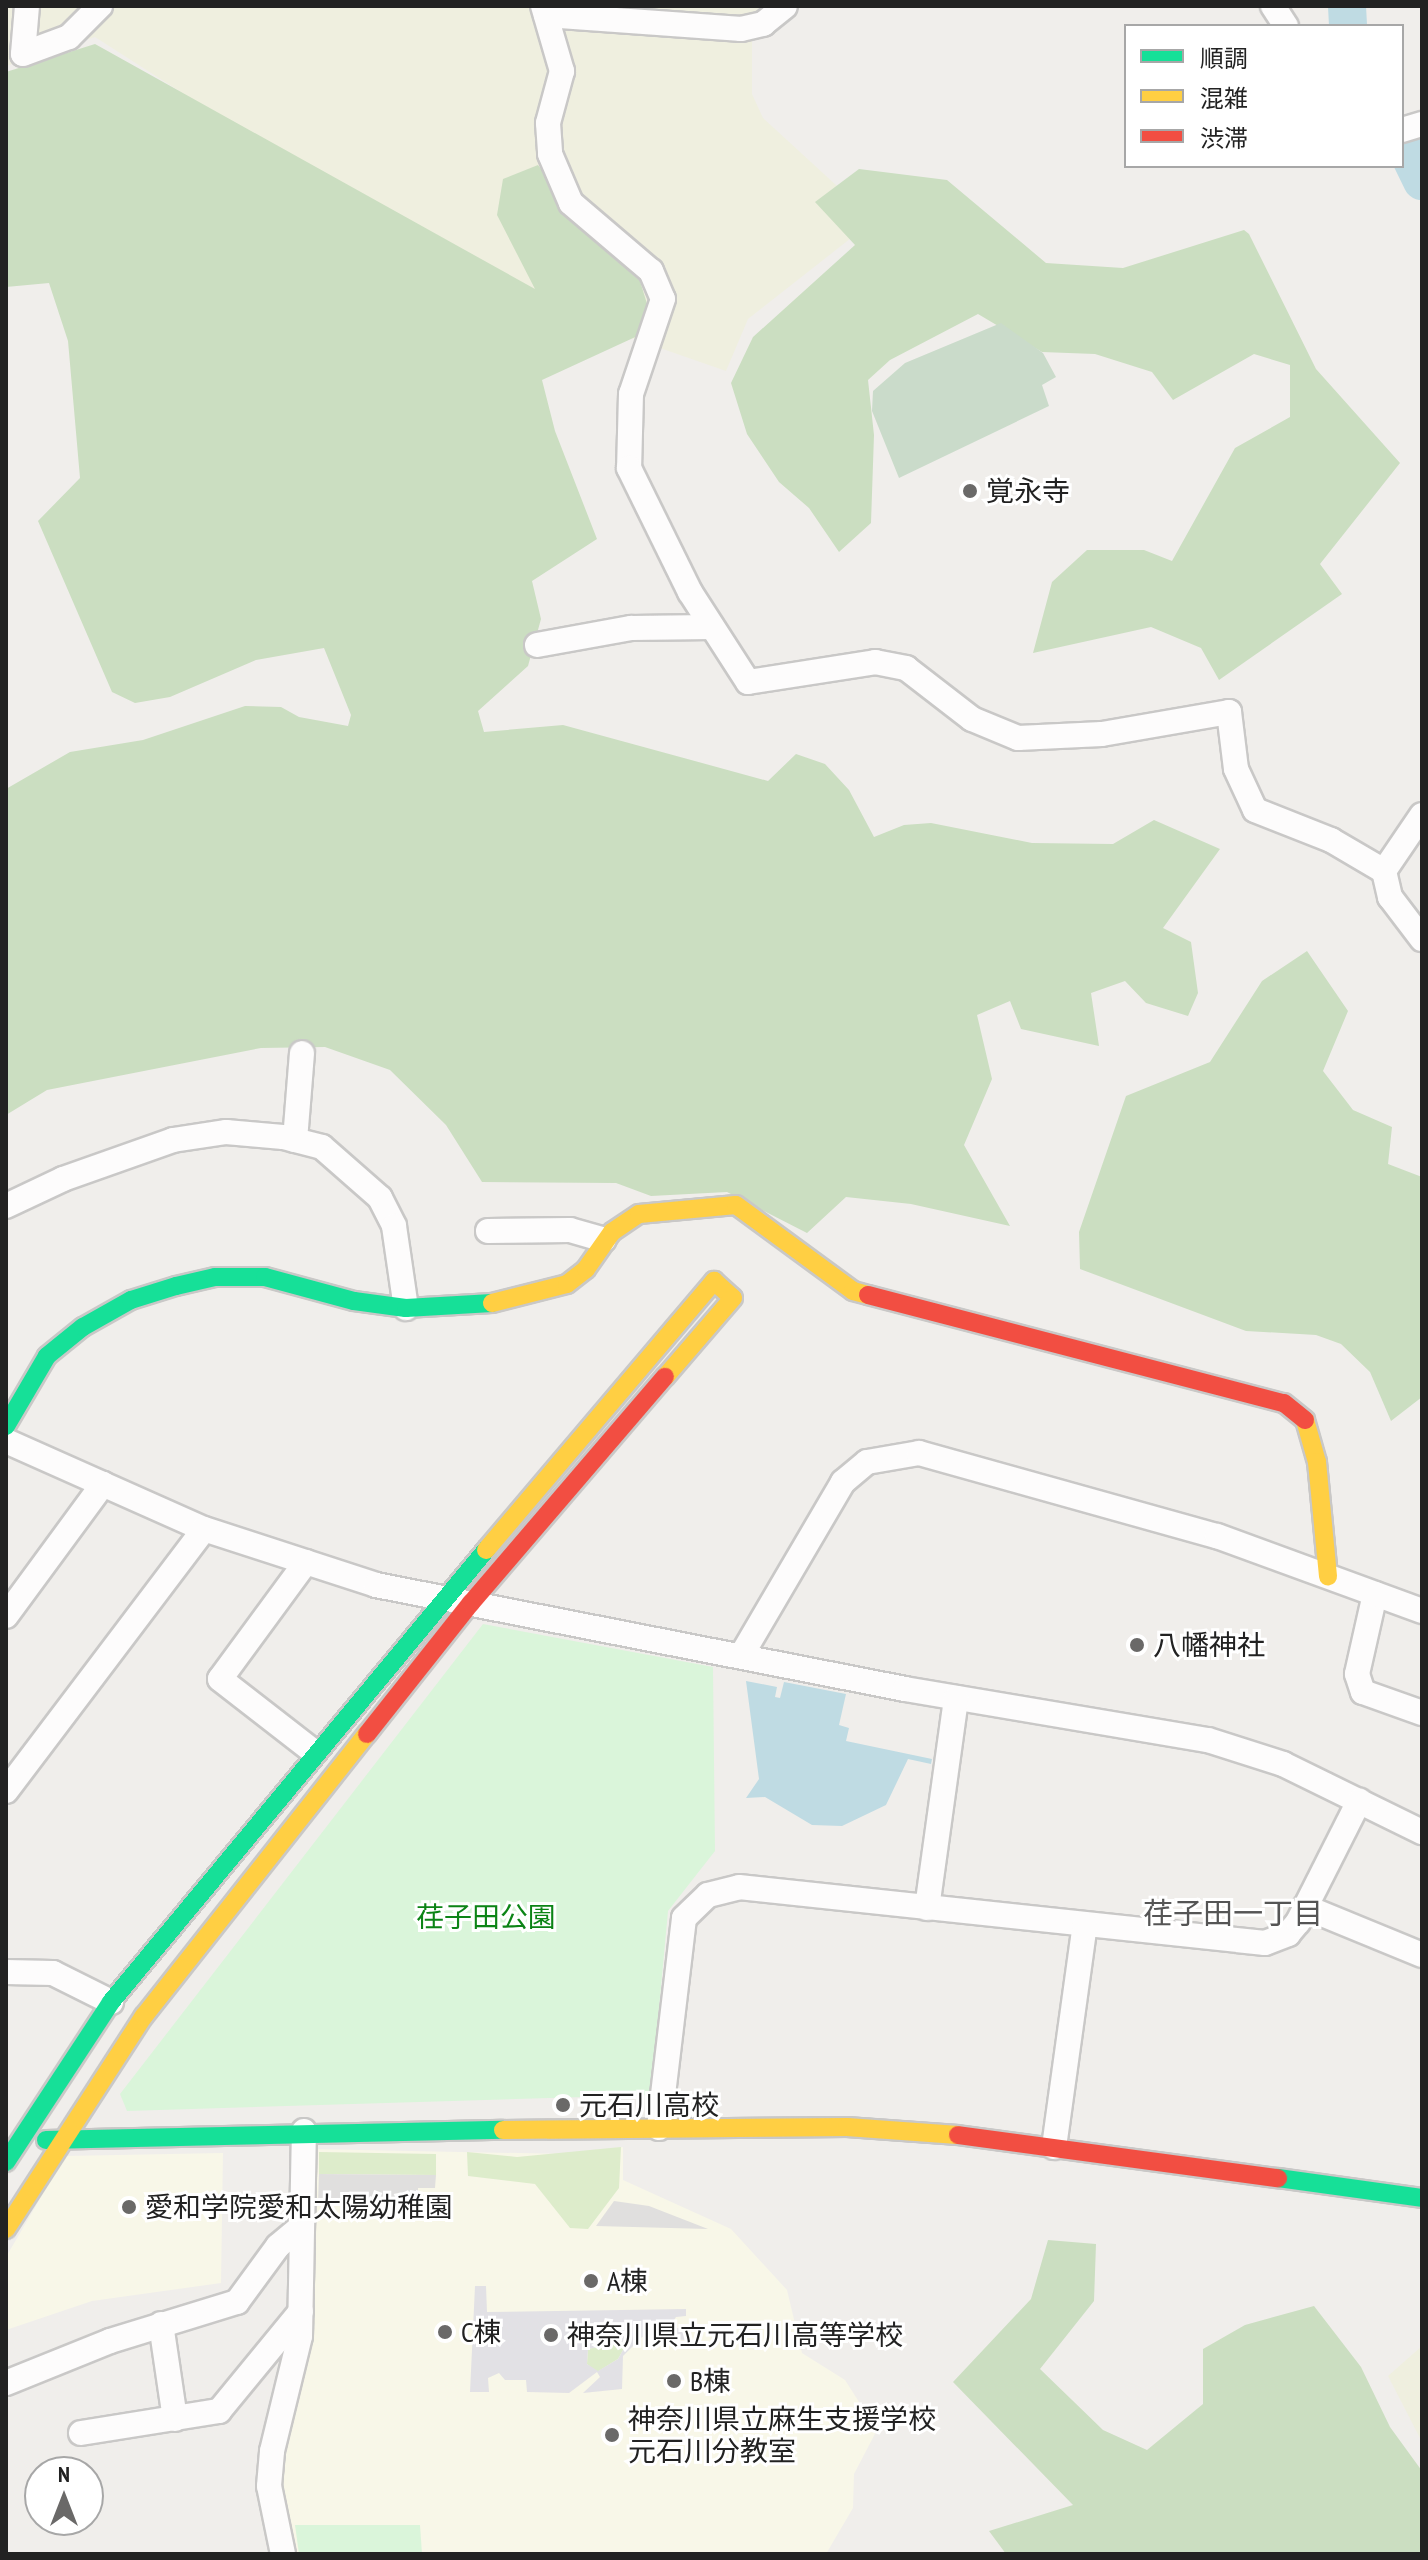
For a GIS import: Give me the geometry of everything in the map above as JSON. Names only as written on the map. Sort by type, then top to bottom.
[{"type":"street","points":[[27,6],[23,54],[69,37],[100,6]]},
{"type":"street","points":[[785,6],[763,24],[741,29],[545,10],[562,71],[548,123],[550,154],[571,203],[651,271],[663,299],[631,394],[629,468],[712,627],[748,682],[875,662],[906,668],[972,719],[1018,738],[1102,734],[1229,712],[1236,769],[1255,810],[1331,840],[1384,871],[1390,897],[1422,939]]},
{"type":"street","points":[[1273,6],[1285,24]]},
{"type":"street","points":[[537,645],[631,628],[712,627]]},
{"type":"street","points":[[1384,871],[1422,815]]},
{"type":"street","points":[[295,1140],[302,1053]]},
{"type":"street","points":[[6,1206],[63,1179],[173,1140],[226,1132],[295,1140],[322,1147],[380,1198],[394,1226],[406,1308]]},
{"type":"street","points":[[6,1426],[47,1356],[83,1327],[131,1300],[176,1286],[215,1277],[265,1277],[354,1301],[406,1308],[533,1297],[567,1284],[586,1269],[604,1240],[639,1214],[736,1205],[853,1291],[1284,1403],[1307,1421],[1317,1462],[1328,1576]]},
{"type":"street","points":[[488,1231],[570,1230],[604,1240]]},
{"type":"street","points":[[6,2162],[13,2141],[111,2002],[314,1752],[714,1281],[733,1298],[471,1603],[144,2016],[6,2229]]},
{"type":"street","points":[[6,1441],[204,1529],[441,1601],[471,1603],[956,1698],[1208,1740],[1283,1764],[1422,1832]]},
{"type":"street","points":[[741,1656],[843,1482],[867,1462],[919,1453],[1202,1532],[1422,1611]]},
{"type":"street","points":[[6,1616],[103,1484]]},
{"type":"street","points":[[6,1791],[204,1529]]},
{"type":"street","points":[[306,1562],[220,1679],[314,1752]]},
{"type":"street","points":[[1375,1594],[1357,1674],[1363,1692],[1422,1713]]},
{"type":"street","points":[[927,1908],[956,1698]]},
{"type":"street","points":[[659,2128],[684,1918],[708,1895],[739,1887],[1265,1943],[1288,1934],[1359,1801]]},
{"type":"street","points":[[1305,1907],[1422,1955]]},
{"type":"street","points":[[1054,2147],[1085,1925]]},
{"type":"street","points":[[6,1972],[53,1973],[111,2002]]},
{"type":"street","points":[[13,2141],[304,2131],[847,2127],[1054,2147],[1422,2198]]},
{"type":"street","points":[[283,2554],[270,2474],[298,2361],[304,2131]]},
{"type":"street","points":[[6,2383],[161,2324],[237,2302],[278,2246],[302,2226]]},
{"type":"street","points":[[81,2433],[219,2411],[301,2311]]},
{"type":"street","points":[[161,2324],[175,2419]]},
{"type":"shaded area","name":"神奈川県立元石川高等学校","points":[[623,2147],[623,2180],[731,2229],[787,2290],[802,2353],[845,2380],[877,2430],[854,2474],[853,2508],[826,2554],[289,2554],[273,2486],[311,2149],[567,2154]]},
{"type":"shaded area","name":"愛和学院愛和太陽幼稚園","points":[[223,2153],[221,2283],[92,2301],[6,2330],[6,2257],[65,2156]]},
{"type":"shaded area","points":[[319,2174],[436,2175],[435,2188],[418,2188],[418,2205],[318,2203]]},
{"type":"shaded area","points":[[614,2201],[649,2206],[708,2229],[596,2226]]},
{"type":"shaded area","points":[[475,2286],[486,2286],[487,2312],[686,2309],[686,2316],[676,2317],[670,2326],[686,2330],[686,2340],[642,2337],[623,2356],[622,2389],[583,2393],[600,2377],[597,2372],[569,2393],[527,2392],[526,2380],[505,2380],[499,2373],[488,2378],[489,2392],[470,2392]],"holes":[[[628,2341],[618,2359],[598,2371],[587,2364],[588,2349]]]},
{"type":"green space","points":[[6,6],[770,6],[752,18],[752,94],[763,118],[874,220],[748,319],[726,371],[485,287],[95,37],[6,66]]},
{"type":"green space","points":[[95,44],[535,289],[497,215],[503,179],[538,165],[594,239],[640,281],[648,307],[644,333],[542,380],[555,431],[597,539],[532,581],[541,619],[528,666],[478,711],[484,732],[563,725],[768,781],[796,754],[825,764],[849,790],[874,837],[904,825],[931,823],[1032,843],[1113,844],[1154,820],[1220,849],[1163,928],[1191,942],[1198,993],[1188,1016],[1146,1003],[1125,981],[1091,993],[1099,1046],[1021,1029],[1010,1001],[977,1015],[992,1079],[964,1145],[1010,1226],[911,1204],[846,1197],[807,1233],[727,1192],[651,1196],[616,1183],[482,1182],[446,1125],[390,1070],[325,1047],[261,1048],[47,1090],[6,1115],[6,789],[70,752],[143,740],[245,706],[281,707],[299,717],[348,726],[351,715],[324,648],[256,660],[170,697],[135,703],[112,692],[38,521],[80,478],[68,341],[49,283],[6,287],[6,72]]},
{"type":"green space","points":[[859,169],[947,180],[1046,263],[1123,268],[1244,230],[1249,234],[1316,369],[1400,463],[1320,564],[1342,594],[1219,680],[1201,648],[1151,627],[1033,653],[1052,582],[1087,550],[1144,550],[1172,561],[1235,448],[1290,417],[1290,365],[1254,354],[1173,400],[1152,372],[1095,354],[1042,352],[978,314],[890,360],[868,380],[874,435],[871,523],[839,552],[809,508],[779,482],[747,434],[731,383],[753,337],[855,245],[815,202]]},
{"type":"green space","points":[[1001,323],[1043,353],[1056,377],[1042,385],[1049,406],[899,478],[872,411],[873,391],[905,363]]},
{"type":"green space","points":[[1307,951],[1348,1011],[1323,1071],[1353,1110],[1392,1127],[1388,1164],[1422,1177],[1422,1397],[1391,1421],[1370,1372],[1341,1344],[1316,1335],[1246,1331],[1080,1269],[1079,1232],[1126,1096],[1210,1062],[1262,981]]},
{"type":"green space","name":"荏子田公園","points":[[483,1624],[713,1667],[715,1851],[668,1911],[651,2095],[127,2111],[120,2094]]},
{"type":"green space","points":[[621,2147],[619,2188],[588,2229],[570,2228],[535,2184],[468,2176],[467,2152],[517,2157]]},
{"type":"green space","points":[[319,2152],[436,2154],[436,2175],[319,2174]]},
{"type":"green space","points":[[1048,2240],[1096,2244],[1094,2301],[1040,2369],[1103,2430],[1147,2450],[1203,2404],[1203,2349],[1245,2325],[1314,2306],[1361,2367],[1390,2427],[1422,2471],[1422,2554],[1006,2554],[989,2531],[1073,2505],[953,2382],[1031,2299]]},
{"type":"green space","points":[[629,2340],[618,2359],[597,2372],[587,2364],[588,2349]]},
{"type":"green space","points":[[1422,2346],[1422,2442],[1388,2376]]},
{"type":"green space","points":[[295,2525],[420,2525],[422,2554],[299,2554]]},
{"type":"water","points":[[746,1681],[777,1687],[775,1697],[780,1698],[784,1682],[846,1694],[839,1725],[849,1728],[846,1741],[932,1759],[931,1764],[908,1759],[886,1805],[842,1826],[812,1825],[765,1797],[746,1798],[759,1779]]},
{"type":"waterway","points":[[1347,6],[1348,24]]},
{"type":"waterway","points":[[1404,144],[1422,181]]},
{"type":"traffic: fast","points":[[6,1426],[47,1356],[83,1327],[131,1300],[176,1286],[215,1277],[265,1277],[354,1301],[406,1308],[492,1303]]},
{"type":"traffic: fast","points":[[6,2162],[111,2002],[486,1550]]},
{"type":"traffic: fast","points":[[46,2140],[503,2130]]},
{"type":"traffic: fast","points":[[1278,2178],[1422,2198]]},
{"type":"traffic: slow","points":[[492,1303],[567,1284],[586,1269],[612,1232],[639,1214],[736,1205],[853,1291],[868,1295]]},
{"type":"traffic: slow","points":[[486,1550],[714,1281],[733,1298],[665,1377]]},
{"type":"traffic: slow","points":[[1305,1420],[1317,1462],[1328,1576]]},
{"type":"traffic: slow","points":[[6,2229],[144,2016],[367,1734]]},
{"type":"traffic: slow","points":[[503,2130],[847,2127],[958,2135]]},
{"type":"traffic: jam","points":[[868,1295],[1284,1403],[1305,1420]]},
{"type":"traffic: jam","points":[[367,1734],[471,1603],[665,1377]]},
{"type":"traffic: jam","points":[[958,2135],[1278,2178]]},
{"type":"place","name":"覚永寺","points":[[970,491]]},
{"type":"place","name":"八幡神社","points":[[1137,1645]]},
{"type":"place","name":"元石川高校","points":[[563,2105]]},
{"type":"place","name":"愛和学院愛和太陽幼稚園","points":[[129,2207]]},
{"type":"place","name":"A棟","points":[[591,2281]]},
{"type":"place","name":"C棟","points":[[445,2332]]},
{"type":"place","name":"神奈川県立元石川高等学校","points":[[551,2335]]},
{"type":"place","name":"B棟","points":[[674,2381]]},
{"type":"place","name":"神奈川県立麻生支援学校 元石川分教室","points":[[612,2435]]},
{"type":"district","name":"荏子田一丁目","points":[[1233,1913]]}]
